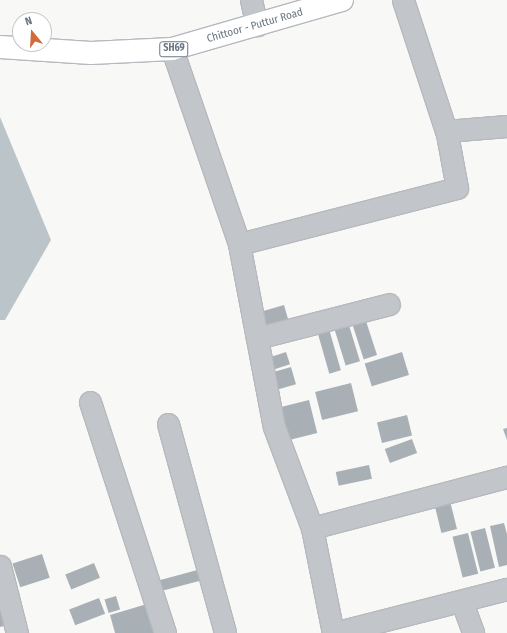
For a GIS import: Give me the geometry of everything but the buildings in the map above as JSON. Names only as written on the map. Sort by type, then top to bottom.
[{"type":"main road","name":"Chittoor - Puttur Road","points":[[0,47],[91,54],[172,50],[342,0]]},
{"type":"street","points":[[251,0],[257,25]]},
{"type":"street","points":[[239,244],[457,188],[446,131],[403,0]]},
{"type":"street","points":[[172,50],[239,244],[274,427],[312,528],[334,633],[398,626],[462,602],[507,589]]},
{"type":"street","points":[[446,131],[507,126]]},
{"type":"street","points":[[257,338],[389,304]]},
{"type":"street","points":[[90,402],[165,633]]},
{"type":"street","points":[[168,424],[225,633]]},
{"type":"street","points":[[312,528],[507,477]]},
{"type":"street","points":[[0,566],[17,633]]},
{"type":"street","points":[[462,602],[473,633]]},
{"type":"shaded area","points":[[0,117],[51,240],[5,320],[0,320]]}]
